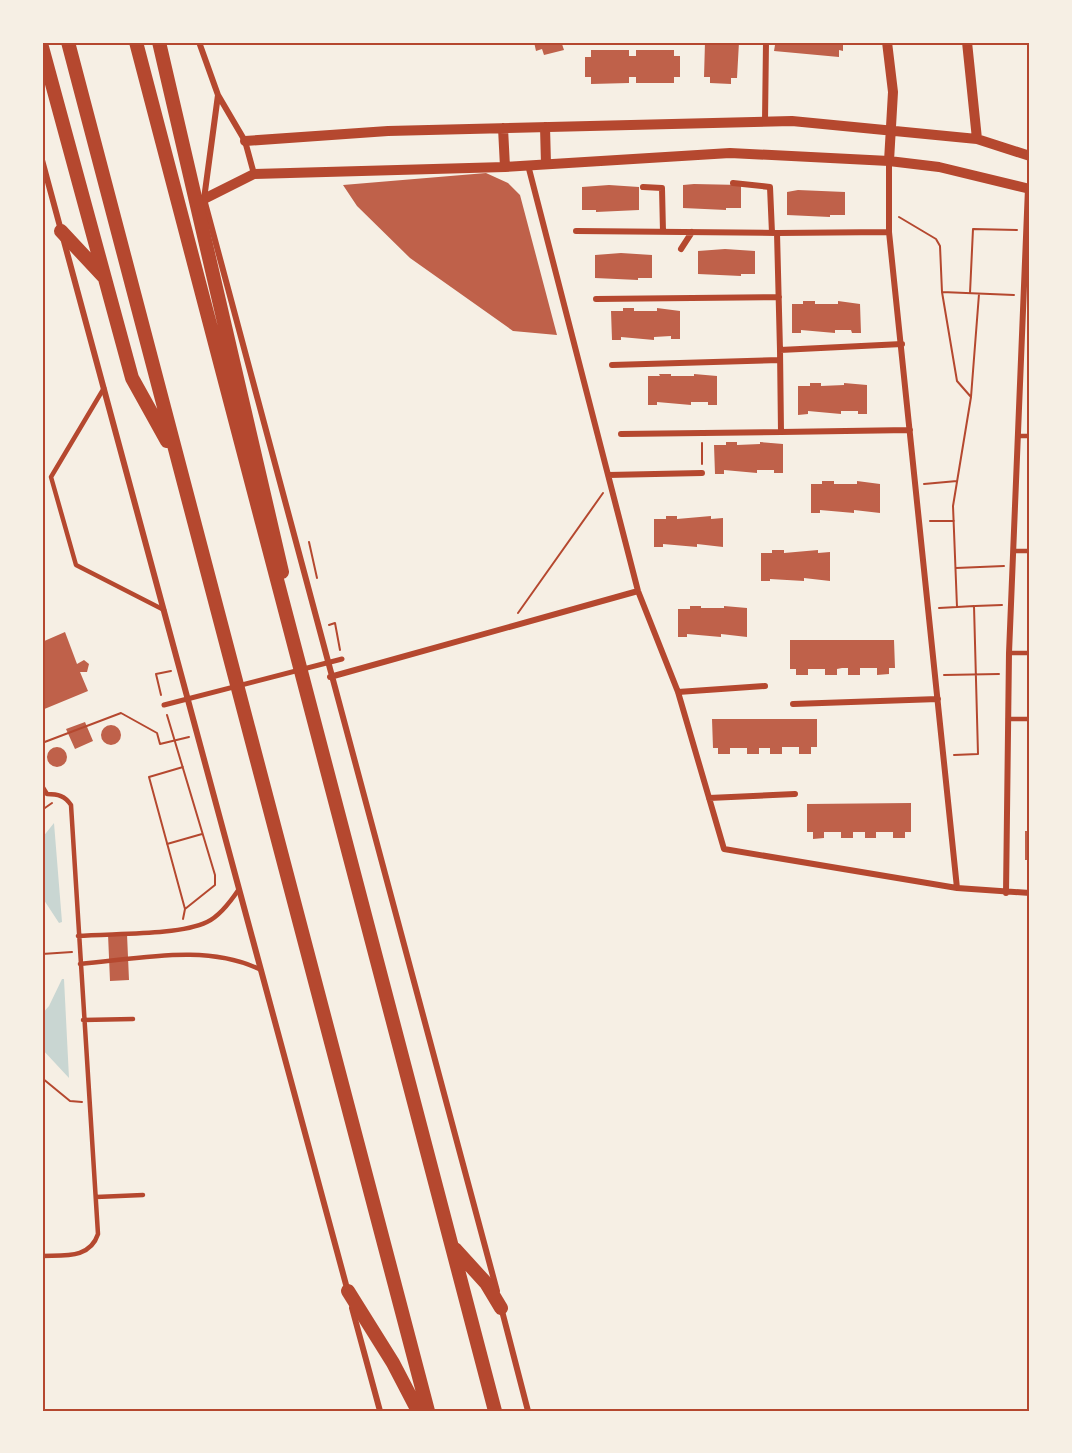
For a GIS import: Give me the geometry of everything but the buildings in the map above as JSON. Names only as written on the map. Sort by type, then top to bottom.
[{"type":"highway","points":[[68,42],[428,1411]]},
{"type":"highway","points":[[136,42],[495,1411]]},
{"type":"highway","points":[[159,42],[280,555],[287,619]]},
{"type":"highway","points":[[42,47],[132,378],[178,460]]},
{"type":"highway","points":[[61,231],[105,278]]},
{"type":"highway","points":[[450,1243],[486,1283],[501,1308]]},
{"type":"highway","points":[[348,1291],[393,1363],[418,1411]]},
{"type":"street","points":[[199,42],[218,95],[245,141],[254,174]]},
{"type":"street","points":[[765,122],[766,42]]},
{"type":"street","points":[[887,42],[893,92],[889,161],[890,232],[957,888]]},
{"type":"street","points":[[967,42],[977,139]]},
{"type":"street","points":[[218,95],[204,199],[528,1411]]},
{"type":"street","points":[[245,141],[388,130],[792,121],[977,139],[1030,156]]},
{"type":"street","points":[[545,127],[546,164]]},
{"type":"street","points":[[502,128],[506,166]]},
{"type":"street","points":[[204,199],[254,174],[506,166],[730,153],[889,161],[939,167],[1029,189],[1026,230],[1027,295],[1018,436],[1009,653],[1006,893]]},
{"type":"street","points":[[42,160],[380,1411]]},
{"type":"street","points":[[528,165],[638,591],[678,692],[724,849],[957,888],[1030,893]]},
{"type":"street","points":[[734,183],[770,187],[779,297],[781,432]]},
{"type":"street","points":[[643,187],[662,188],[663,232]]},
{"type":"street","points":[[576,231],[890,232]]},
{"type":"street","points":[[681,249],[692,232]]},
{"type":"street","points":[[596,299],[779,297]]},
{"type":"street","points":[[780,350],[902,345]]},
{"type":"street","points":[[612,365],[780,360]]},
{"type":"street","points":[[621,434],[910,430]]},
{"type":"street","points":[[608,475],[702,473]]},
{"type":"street","points":[[330,677],[638,591]]},
{"type":"street","points":[[164,705],[342,659]]},
{"type":"street","points":[[678,692],[765,686]]},
{"type":"street","points":[[793,704],[938,699]]},
{"type":"street","points":[[709,798],[795,794]]},
{"type":"lane","points":[[104,388],[51,477],[76,565],[164,610]]},
{"type":"lane","points":[[1018,436],[1030,436]]},
{"type":"lane","points":[[1013,551],[1030,552]]},
{"type":"lane","points":[[1009,653],[1030,653]]},
{"type":"lane","points":[[1008,719],[1030,719]]},
{"type":"lane","points":[[42,786],[47,794],[55,794],[66,799],[71,805],[98,1234],[95,1244],[81,1254],[42,1256]]},
{"type":"lane","points":[[78,936],[180,930],[208,922],[226,906],[239,889]]},
{"type":"lane","points":[[80,964],[202,954],[242,960],[261,970]]},
{"type":"lane","points":[[83,1020],[133,1019]]},
{"type":"lane","points":[[96,1197],[143,1196]]},
{"type":"path","points":[[889,211],[936,239],[943,260],[942,292],[957,381],[970,397]]},
{"type":"path","points":[[970,293],[973,229],[1026,230]]},
{"type":"path","points":[[942,292],[1027,295]]},
{"type":"path","points":[[957,607],[954,521],[957,481],[970,397],[979,294]]},
{"type":"path","points":[[702,433],[702,473]]},
{"type":"path","points":[[916,485],[957,481]]},
{"type":"path","points":[[507,628],[610,484]]},
{"type":"path","points":[[920,522],[954,521]]},
{"type":"path","points":[[956,568],[1013,565]]},
{"type":"path","points":[[928,608],[1011,604]]},
{"type":"path","points":[[944,756],[978,754],[974,606]]},
{"type":"path","points":[[335,623],[342,659]]},
{"type":"path","points":[[179,668],[156,674],[215,875],[215,885],[185,909]]},
{"type":"path","points":[[936,675],[1009,674]]},
{"type":"path","points":[[42,743],[121,713],[157,733],[160,744],[197,735]]},
{"type":"path","points":[[180,930],[185,909],[148,777],[183,768]]},
{"type":"path","points":[[167,844],[202,834]]},
{"type":"path","points":[[42,954],[79,951]]},
{"type":"path","points":[[42,1078],[70,1101],[89,1102]]},
{"type":"shaded area","points":[[54,823],[62,922],[59,923],[42,897],[42,838]]},
{"type":"shaded area","points":[[64,979],[69,1078],[42,1049],[42,1014],[49,1006]]}]
